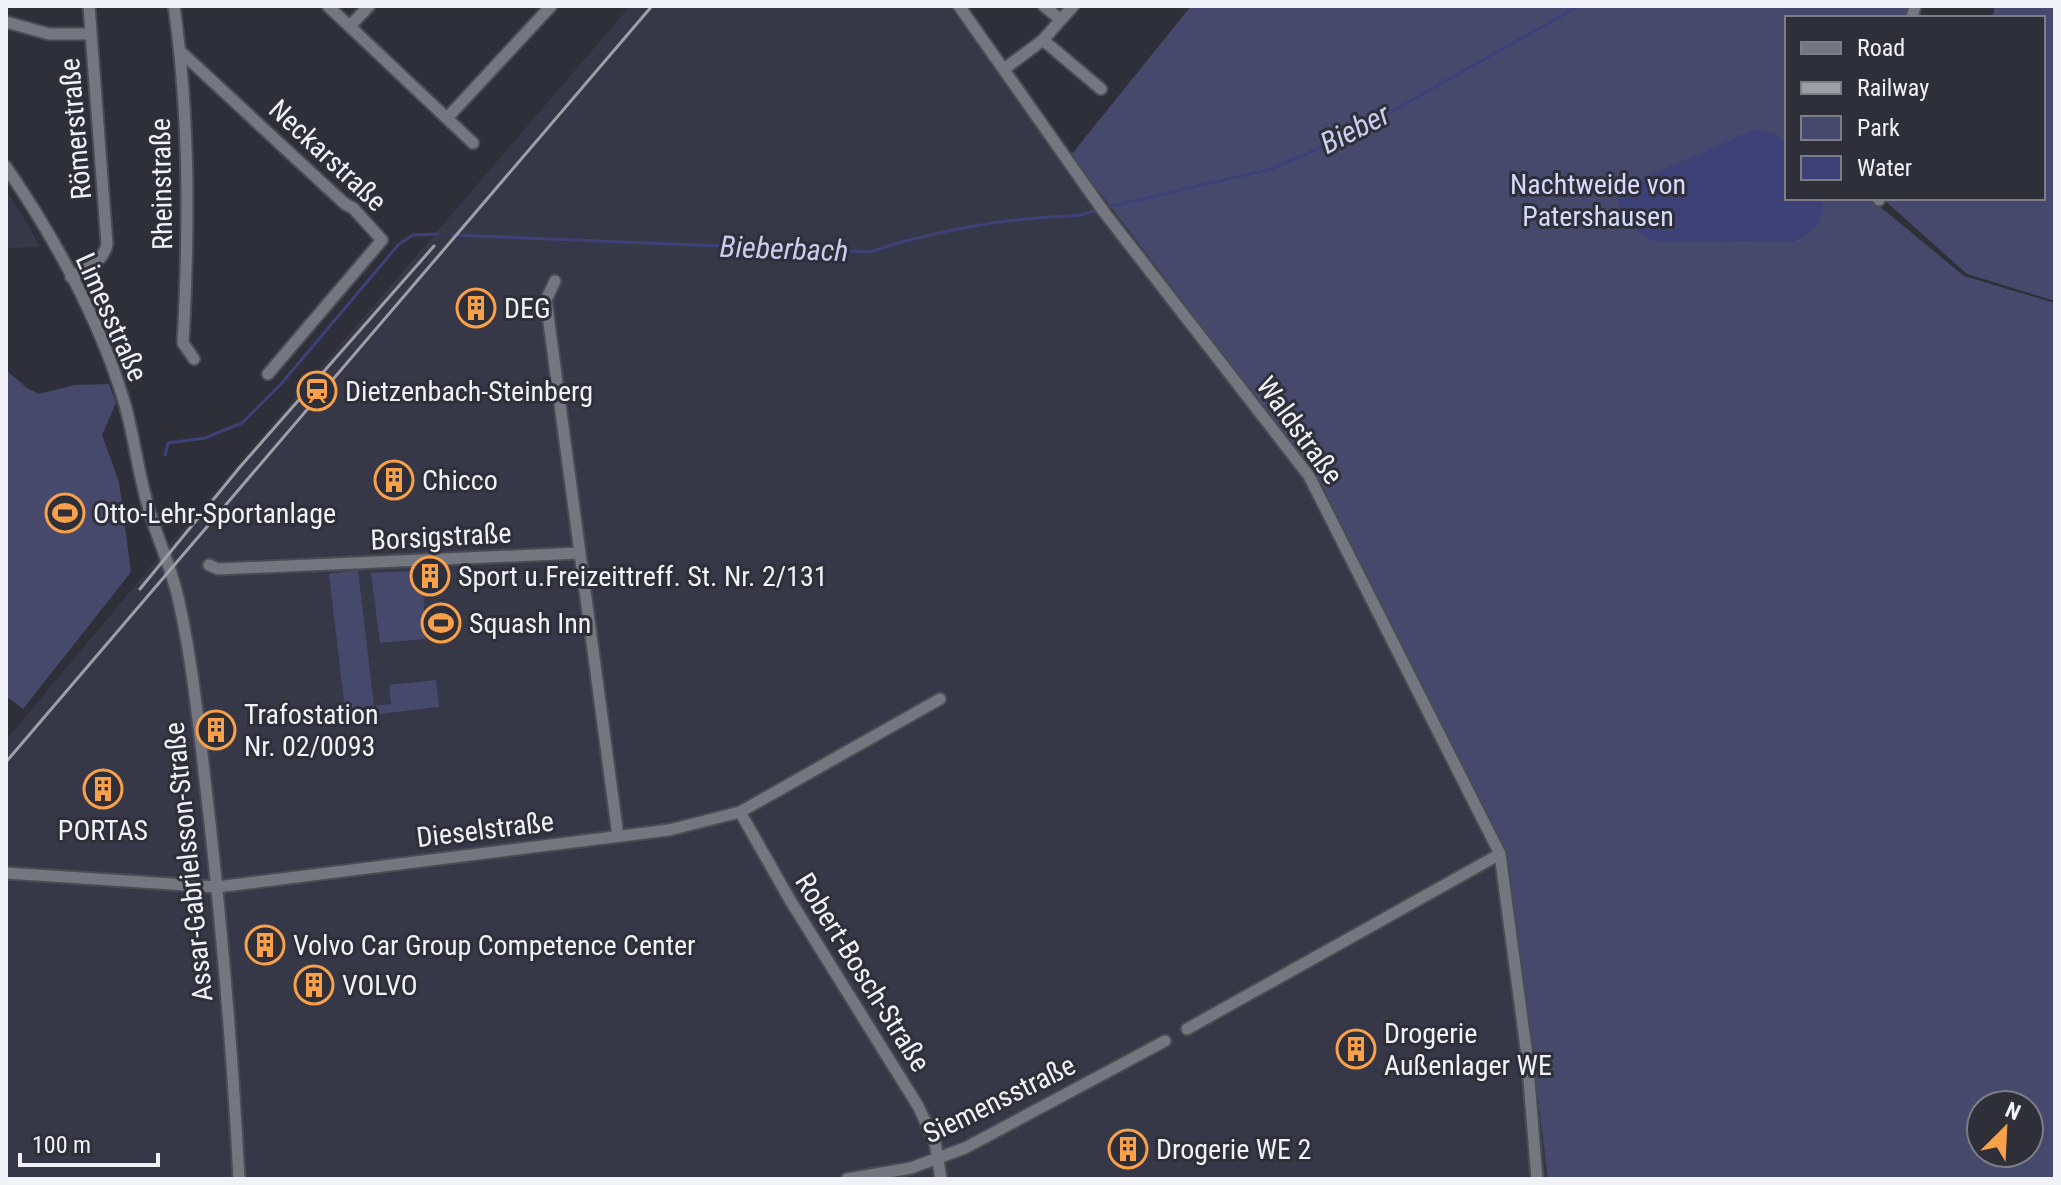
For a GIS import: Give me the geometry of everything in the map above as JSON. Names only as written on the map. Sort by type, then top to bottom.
[{"type":"street","name":"Römerstraße","points":[[71,277],[98,262],[105,254],[107,244],[89,6]]},
{"type":"street","name":"Rheinstraße","points":[[174,6],[181,52],[189,194],[183,343],[194,359]]},
{"type":"street","points":[[328,6],[473,143]]},
{"type":"street","points":[[350,26],[369,6]]},
{"type":"street","points":[[448,117],[551,6]]},
{"type":"street","name":"Waldstraße","points":[[959,6],[1101,208],[1309,476],[1500,854],[1527,1056],[1537,1179]]},
{"type":"street","points":[[1044,6],[1061,20]]},
{"type":"street","points":[[1004,69],[1043,40],[1073,6]]},
{"type":"street","points":[[6,22],[49,34],[91,34]]},
{"type":"street","points":[[1043,40],[1101,89]]},
{"type":"street","name":"Neckarstraße","points":[[181,52],[345,204],[353,208],[382,240],[268,374]]},
{"type":"street","name":"Limesstraße","points":[[6,167],[71,277],[117,378],[151,516],[162,544]]},
{"type":"street","points":[[555,281],[546,300],[618,836]]},
{"type":"street","name":"Assar-Gabrielsson-Straße","points":[[162,544],[179,602],[188,654],[217,887],[233,1057],[239,1179]]},
{"type":"street","name":"Borsigstraße","points":[[209,565],[218,569],[580,553]]},
{"type":"street","name":"Dieselstraße","points":[[6,873],[217,887],[669,830],[740,812],[940,699]]},
{"type":"street","name":"Robert-Bosch-Straße","points":[[740,812],[790,900],[918,1106],[935,1142],[941,1179]]},
{"type":"street","points":[[1187,1029],[1500,854]]},
{"type":"street","name":"Siemensstraße","points":[[847,1179],[911,1168],[965,1148],[1165,1041]]},
{"type":"shaded area","points":[[630,6],[964,6],[1103,199],[1320,481],[1509,864],[1548,1179],[6,1179],[6,740]]},
{"type":"shaded area","points":[[6,190],[24,217],[40,247],[6,248]]},
{"type":"green space","name":"Nachtweide von Patershausen","points":[[1191,6],[1910,6],[1908,16],[1785,16],[1785,200],[1876,200],[1964,276],[2055,303],[2055,1179],[1548,1179],[1509,864],[1320,481],[1071,155]]},
{"type":"green space","points":[[1995,6],[2055,6],[2055,301],[1967,274],[1884,200],[2045,200],[2045,16],[1992,16]]},
{"type":"green space","name":"Otto-Lehr-Sportanlage","points":[[6,370],[39,394],[74,385],[109,384],[116,403],[102,435],[119,482],[131,572],[23,709],[6,696]]},
{"type":"green space","points":[[358,570],[374,706],[391,704],[389,685],[436,680],[439,707],[346,718],[329,574]]},
{"type":"green space","points":[[415,571],[423,578],[425,639],[380,643],[371,573]]},
{"type":"water","points":[[1755,129],[1775,134],[1785,141],[1785,200],[1823,200],[1823,206],[1816,225],[1793,242],[1652,241],[1625,223],[1620,216],[1618,199],[1628,185]]},
{"type":"waterway","name":"Bieber","points":[[1104,208],[1271,169],[1346,137],[1579,6]]},
{"type":"waterway","name":"Bieberbach","points":[[452,235],[870,252],[974,226],[1081,215],[1097,210]]},
{"type":"waterway","name":"Bieberbach","points":[[168,443],[205,438],[242,423],[281,384],[399,244],[413,235],[438,234]]},
{"type":"waterway","points":[[165,455],[168,443]]},
{"type":"railway","points":[[6,762],[652,6]]},
{"type":"railway","points":[[140,589],[240,467],[434,246]]},
{"type":"place","name":"DEG","points":[[476,308]]},
{"type":"place","name":"Dietzenbach-Steinberg","points":[[317,391]]},
{"type":"place","name":"Chicco","points":[[394,480]]},
{"type":"place","name":"Otto-Lehr-Sportanlage","points":[[65,513]]},
{"type":"place","name":"Sport u.Freizeittreff. St. Nr. 2/131","points":[[430,576]]},
{"type":"place","name":"Squash Inn","points":[[441,623]]},
{"type":"place","name":"Trafostation Nr. 02/0093","points":[[216,730]]},
{"type":"place","name":"PORTAS","points":[[103,789]]},
{"type":"place","name":"Volvo Car Group Competence Center","points":[[265,945]]},
{"type":"place","name":"VOLVO","points":[[314,985]]},
{"type":"place","name":"Drogerie Außenlager WE","points":[[1356,1049]]},
{"type":"place","name":"Drogerie WE 2","points":[[1128,1149]]}]
